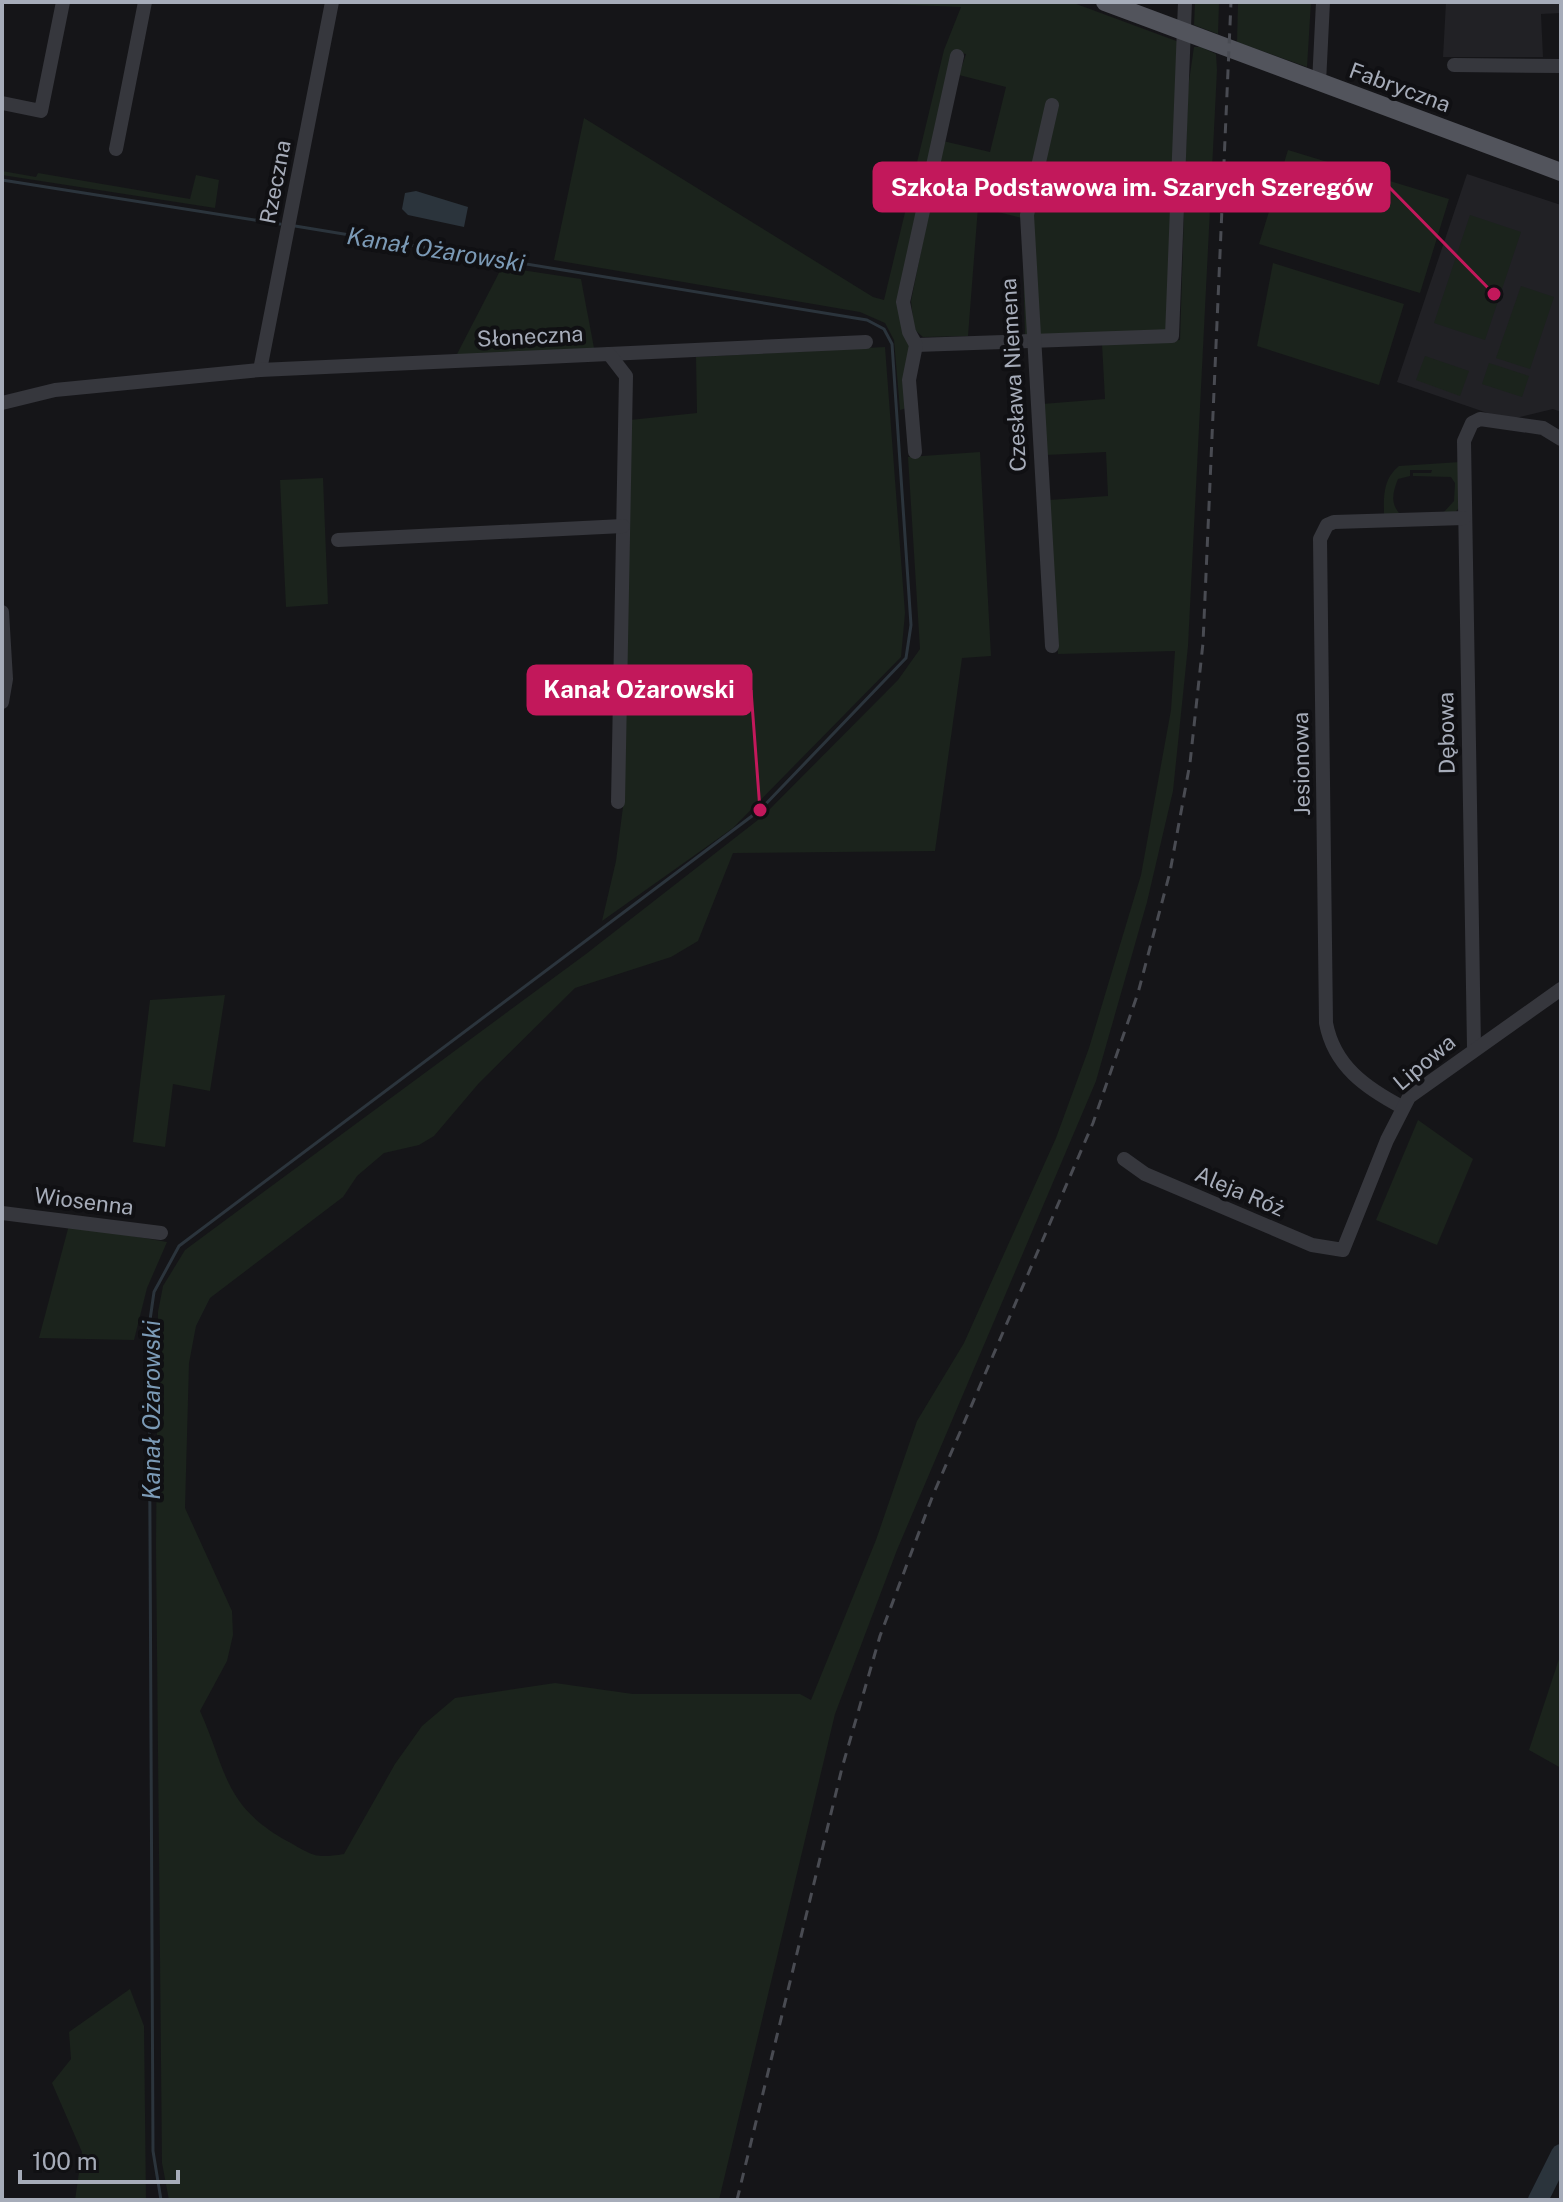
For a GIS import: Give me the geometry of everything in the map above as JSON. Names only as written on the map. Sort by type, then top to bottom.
[{"type":"main road","name":"Fabryczna","points":[[1105,2],[1561,172]]},
{"type":"street","points":[[2,103],[41,111],[63,2]]},
{"type":"street","points":[[116,149],[145,2]]},
{"type":"street","name":"Rzeczna","points":[[260,370],[332,2]]},
{"type":"street","points":[[916,345],[1172,336],[1185,2]]},
{"type":"street","points":[[1319,83],[1323,2]]},
{"type":"street","points":[[915,452],[909,380],[916,345],[909,332],[903,302],[957,56]]},
{"type":"street","points":[[1454,65],[1561,66]]},
{"type":"street","name":"Czesława Niemena","points":[[1052,105],[1027,215],[1052,646]]},
{"type":"street","points":[[609,354],[866,342]]},
{"type":"street","name":"Słoneczna","points":[[2,403],[55,390],[260,370],[609,354],[626,376],[618,802]]},
{"type":"street","name":"Dębowa","points":[[1474,1048],[1464,441],[1476,420],[1543,428],[1561,439]]},
{"type":"street","name":"Jesionowa","points":[[1402,1107],[1379,1095],[1344,1066],[1335,1053],[1326,1023],[1320,539],[1327,525],[1334,522],[1464,518]]},
{"type":"street","points":[[338,540],[623,526]]},
{"type":"street","points":[[2,612],[6,679],[2,702]]},
{"type":"street","name":"Lipowa","points":[[1343,1250],[1402,1107],[1409,1097],[1561,989]]},
{"type":"street","name":"Aleja Róż","points":[[1124,1159],[1145,1174],[1312,1245],[1343,1250]]},
{"type":"street","name":"Wiosenna","points":[[2,1213],[161,1233]]},
{"type":"shaded area","points":[[835,2],[1071,2],[1179,42],[1168,329],[1162,334],[1025,336],[1022,218],[978,207],[968,336],[923,337],[914,329],[911,301],[943,141],[990,152],[1006,87],[959,75],[966,54],[957,52],[901,305],[910,343],[907,408],[900,410],[894,340],[885,323],[860,312],[554,260],[584,118],[873,297],[884,300],[944,50],[961,7]]},
{"type":"shaded area","points":[[1195,2],[1219,2],[1218,34],[1194,25]]},
{"type":"shaded area","points":[[1238,2],[1311,2],[1307,67],[1237,42]]},
{"type":"shaded area","points":[[1446,2],[1561,2],[1561,13],[1541,14],[1543,57],[1443,57]]},
{"type":"shaded area","points":[[1194,47],[1216,54],[1217,70],[1188,646],[1173,791],[1147,902],[1096,1081],[897,1550],[835,1714],[719,2200],[169,2200],[162,2163],[156,1546],[158,1312],[163,1286],[185,1250],[586,954],[763,816],[898,680],[920,649],[908,457],[980,452],[991,656],[962,658],[935,851],[733,853],[698,941],[671,957],[575,988],[479,1083],[434,1136],[419,1145],[384,1153],[357,1176],[343,1197],[210,1298],[196,1326],[189,1363],[185,1508],[232,1611],[233,1635],[227,1661],[200,1711],[238,1800],[266,1828],[303,1850],[319,1856],[344,1854],[395,1764],[422,1726],[455,1698],[555,1683],[633,1694],[800,1694],[811,1700],[876,1540],[917,1421],[964,1343],[1056,1138],[1089,1048],[1141,875],[1171,710],[1175,651],[1058,654],[1049,500],[1108,496],[1106,452],[1046,455],[1042,404],[1105,399],[1102,344],[1180,340],[1188,88]]},
{"type":"shaded area","points":[[1288,150],[1449,199],[1420,293],[1259,244]]},
{"type":"shaded area","points":[[2,171],[36,177],[38,173],[190,199],[196,175],[219,180],[215,208],[2,175]]},
{"type":"shaded area","points":[[1467,174],[1561,205],[1561,412],[1553,409],[1508,420],[1397,382]]},
{"type":"shaded area","points":[[416,191],[468,207],[464,227],[408,215],[402,209],[405,193]]},
{"type":"shaded area","points":[[1470,215],[1521,232],[1485,340],[1434,323]]},
{"type":"shaded area","points":[[1273,263],[1404,304],[1379,385],[1257,346]]},
{"type":"shaded area","points":[[502,267],[581,279],[594,348],[455,358]]},
{"type":"shaded area","points":[[1521,286],[1554,297],[1530,369],[1496,358]]},
{"type":"shaded area","points":[[885,347],[905,613],[901,657],[733,828],[602,921],[616,861],[623,807],[630,420],[697,413],[696,357]]},
{"type":"shaded area","points":[[1425,356],[1469,371],[1460,396],[1416,380]]},
{"type":"shaded area","points":[[1489,363],[1529,376],[1522,397],[1482,384]]},
{"type":"shaded area","points":[[1460,462],[1459,508],[1454,513],[1444,512],[1454,501],[1455,483],[1451,477],[1413,476],[1413,473],[1431,473],[1432,470],[1410,470],[1410,476],[1398,479],[1395,488],[1393,501],[1399,513],[1384,518],[1387,483],[1399,466]]},
{"type":"shaded area","points":[[323,478],[328,604],[286,607],[280,480]]},
{"type":"shaded area","points":[[225,995],[210,1091],[173,1084],[165,1147],[133,1142],[150,1000]]},
{"type":"shaded area","points":[[1418,1120],[1473,1159],[1437,1245],[1376,1220]]},
{"type":"shaded area","points":[[69,1225],[167,1242],[147,1288],[134,1340],[39,1338]]},
{"type":"shaded area","points":[[1561,1653],[1561,1768],[1529,1750]]},
{"type":"shaded area","points":[[130,1989],[144,2026],[146,2200],[75,2200],[82,2152],[52,2083],[71,2059],[69,2032]]},
{"type":"waterway","name":"Kanał Ożarowski","points":[[2,180],[280,224]]},
{"type":"waterway","name":"Kanał Ożarowski","points":[[161,2200],[153,2151],[149,1327],[154,1292],[179,1246],[760,810],[906,658],[911,625],[892,344],[884,329],[867,320],[295,226]]},
{"type":"waterway","points":[[1538,2200],[1561,2154]]},
{"type":"railway","points":[[737,2200],[842,1768],[880,1636],[933,1495],[1093,1123],[1138,993],[1170,872],[1190,763],[1203,643],[1231,2]]},
{"type":"place","name":"Szkoła Podstawowa im. Szarych Szeregów","points":[[1494,294]]},
{"type":"place","name":"Kanał Ożarowski","points":[[760,810]]}]
